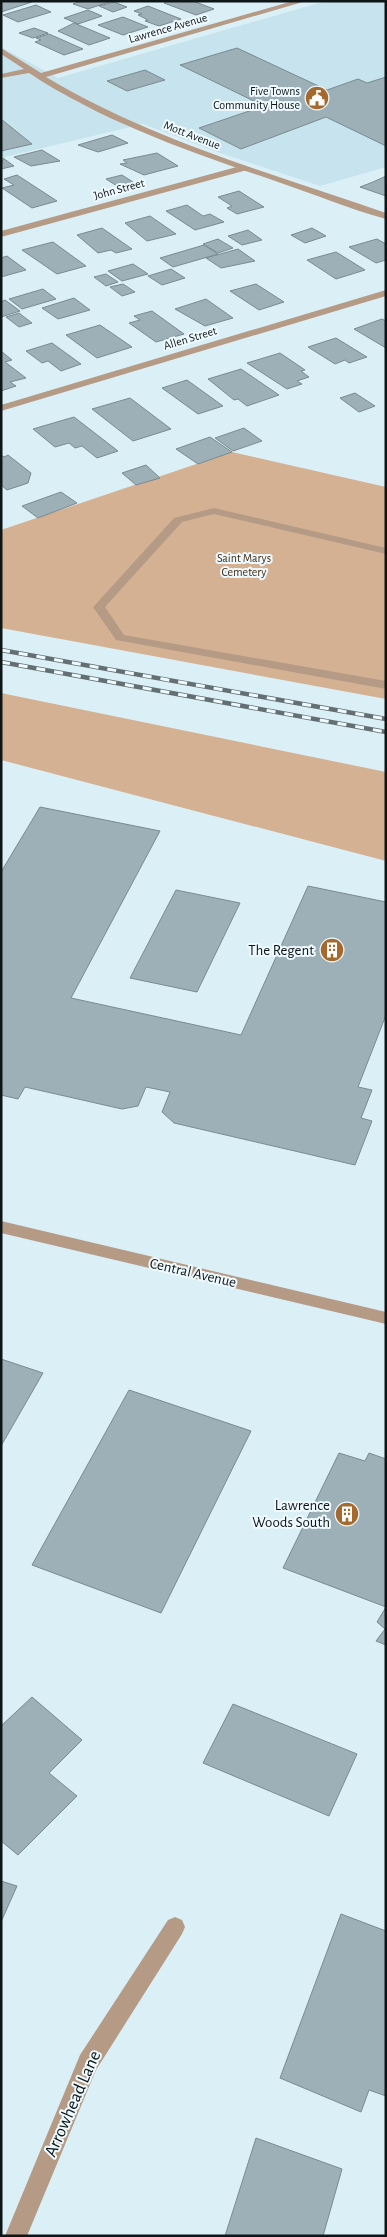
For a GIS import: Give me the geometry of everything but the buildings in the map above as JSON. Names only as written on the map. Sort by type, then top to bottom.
[{"type":"street","name":"Lawrence Avenue","points":[[40,76],[299,2]]},
{"type":"street","name":"Mott Avenue","points":[[1,50],[40,76],[123,121],[169,141],[386,216]]},
{"type":"street","points":[[1,76],[30,70]]},
{"type":"street","name":"John Street","points":[[1,234],[244,168]]},
{"type":"street","name":"Allen Street","points":[[1,408],[386,293]]},
{"type":"street","points":[[386,551],[214,511],[178,520],[99,607],[120,638],[386,685]]},
{"type":"street","name":"Central Avenue","points":[[1,1227],[386,1318]]},
{"type":"street","name":"Arrowhead Lane","points":[[16,2236],[88,2063],[175,1928]]},
{"type":"shaded area","points":[[326,1],[386,1],[386,167],[320,186],[217,152],[143,124],[1,158],[1,47],[58,78]]},
{"type":"green space","name":"Saint Marys Cemetery","points":[[232,452],[386,487],[386,699],[1,628],[1,530]]},
{"type":"green space","points":[[1,693],[386,772],[386,861],[1,760]]},
{"type":"railway","points":[[1,650],[386,719]]},
{"type":"railway","points":[[1,662],[386,732]]},
{"type":"place","name":"Five Towns Community House","points":[[317,98]]},
{"type":"place","name":"The Regent","points":[[332,950]]},
{"type":"place","name":"Lawrence Woods South","points":[[347,1514]]}]
